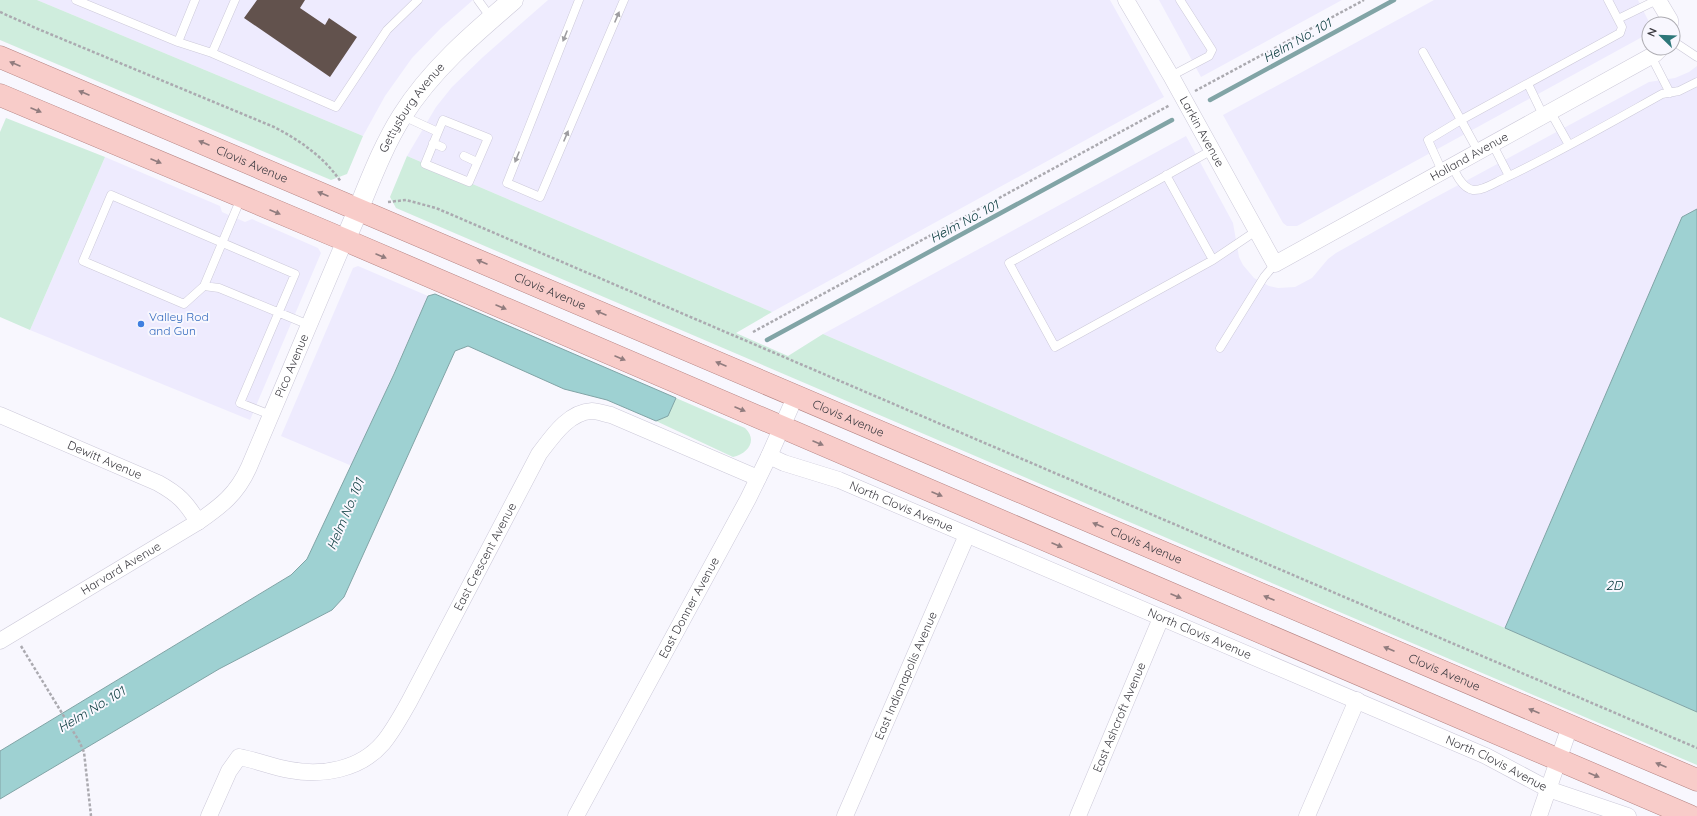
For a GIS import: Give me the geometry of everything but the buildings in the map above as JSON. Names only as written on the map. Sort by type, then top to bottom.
[{"type":"main road","name":"Clovis Avenue","points":[[0,57],[362,202],[796,395],[1697,780]]},
{"type":"main road","points":[[0,95],[345,240],[1690,816]]},
{"type":"street","name":"Larkin Avenue","points":[[1126,0],[1183,97],[1256,232],[1275,264]]},
{"type":"street","points":[[1658,0],[1668,16]]},
{"type":"street","name":"Gettysburg Avenue","points":[[345,240],[388,142],[402,116],[439,68],[509,1]]},
{"type":"street","name":"Holland Avenue","points":[[1275,264],[1649,56]]},
{"type":"street","name":"Pico Avenue","points":[[236,489],[244,478],[345,240]]},
{"type":"street","name":"East Donner Avenue","points":[[576,816],[758,478],[796,395]]},
{"type":"street","name":"East Crescent Avenue","points":[[209,816],[229,771],[239,757],[289,770],[317,773],[343,768],[364,758],[382,744],[396,725],[409,702],[539,454],[566,422],[593,411],[611,415],[758,478]]},
{"type":"street","name":"Dewitt Avenue","points":[[0,415],[158,482],[174,492],[188,506],[198,522]]},
{"type":"street","name":"North Clovis Avenue","points":[[769,456],[784,463],[839,480],[1357,700],[1486,756],[1548,789],[1628,816]]},
{"type":"street","name":"Harvard Avenue","points":[[0,641],[198,522],[219,507],[236,489]]},
{"type":"street","name":"East Indianapolis Avenue","points":[[845,816],[967,534]]},
{"type":"street","name":"East Ashcroft Avenue","points":[[1078,816],[1161,618]]},
{"type":"street","points":[[1307,816],[1357,700]]},
{"type":"street","points":[[1539,816],[1570,726]]},
{"type":"lane","points":[[76,0],[178,42],[212,53],[336,107],[387,30],[418,0]]},
{"type":"lane","points":[[178,42],[195,0]]},
{"type":"lane","points":[[212,53],[235,0]]},
{"type":"lane","points":[[478,0],[491,18]]},
{"type":"lane","points":[[579,0],[507,183],[540,197],[624,0]]},
{"type":"lane","points":[[1171,76],[1209,56],[1212,50],[1180,0]]},
{"type":"lane","points":[[1608,0],[1622,27],[1620,33],[1461,120],[1428,140],[1447,168],[1468,188],[1474,190],[1483,188],[1510,176],[1662,94],[1679,91],[1697,82]]},
{"type":"lane","points":[[1618,20],[1658,0]]},
{"type":"lane","points":[[1681,46],[1697,57]]},
{"type":"lane","points":[[1423,52],[1478,151]]},
{"type":"lane","points":[[1657,56],[1670,93]]},
{"type":"lane","points":[[1528,84],[1569,145]]},
{"type":"lane","points":[[402,116],[438,132]]},
{"type":"lane","points":[[443,120],[488,138],[469,182],[425,164],[433,143],[443,120]]},
{"type":"lane","points":[[433,143],[442,147]]},
{"type":"lane","points":[[1492,143],[1510,176]]},
{"type":"lane","points":[[1212,150],[1009,263],[1055,347],[1213,260],[1256,232]]},
{"type":"lane","points":[[464,156],[477,162]]},
{"type":"lane","points":[[1166,175],[1213,260]]},
{"type":"lane","points":[[242,197],[222,242],[204,286],[184,304],[83,261],[111,195],[222,242],[295,274],[240,403],[271,415]]},
{"type":"lane","points":[[1220,348],[1264,277],[1275,264]]},
{"type":"lane","points":[[204,286],[219,288],[309,325]]},
{"type":"path","points":[[753,332],[1364,0]]},
{"type":"path","points":[[0,12],[274,127],[298,140],[313,151],[328,165],[341,183],[362,202],[389,202],[406,200],[436,208],[1697,748]]},
{"type":"path","points":[[20,644],[79,741],[84,752],[91,816]]},
{"type":"shaded area","points":[[37,0],[473,0],[441,28],[412,58],[385,96],[363,136]]},
{"type":"shaded area","points":[[548,0],[1110,0],[1164,97],[772,312],[407,156],[436,107],[452,87],[483,57]]},
{"type":"shaded area","points":[[1159,0],[1342,0],[1201,77]]},
{"type":"shaded area","points":[[1434,0],[1638,0],[1646,16],[1641,16],[1641,38],[1297,226],[1287,226],[1283,223],[1223,115]]},
{"type":"shaded area","points":[[1697,66],[1697,209],[1682,218],[1505,628],[823,334],[1186,136],[1233,223],[1239,257],[1243,265],[1254,278],[1269,286],[1278,288],[1295,287],[1312,278],[1328,259],[1336,253],[1425,203],[1649,82],[1675,78],[1689,72]]},
{"type":"shaded area","points":[[105,157],[220,206],[222,212],[245,222],[252,219],[318,248],[321,253],[250,420],[30,330]]},
{"type":"shaded area","points":[[358,266],[428,296],[352,466],[281,436],[353,268]]},
{"type":"green space","points":[[0,0],[37,0],[363,136],[347,174],[331,180],[0,40]]},
{"type":"green space","points":[[6,118],[105,157],[30,330],[0,317],[0,132]]},
{"type":"green space","points":[[407,156],[772,312],[736,333],[788,356],[823,334],[1697,712],[1697,765],[396,208],[390,197]]},
{"type":"green space","points":[[676,398],[745,428],[751,437],[750,446],[743,453],[733,457],[656,421],[668,415]]},
{"type":"water","name":"2D","points":[[1697,209],[1697,712],[1505,628],[1682,217]]},
{"type":"water","points":[[435,294],[676,398],[668,416],[656,421],[607,400],[564,389],[468,346],[455,351],[344,597],[332,610],[219,669],[0,799],[0,751],[291,575],[307,559],[394,374],[428,296]]},
{"type":"waterway","name":"Helm No. 101","points":[[1210,100],[1394,0]]},
{"type":"waterway","name":"Helm No. 101","points":[[767,340],[1172,120]]},
{"type":"place","name":"Valley Rod and Gun","points":[[141,324]]}]
